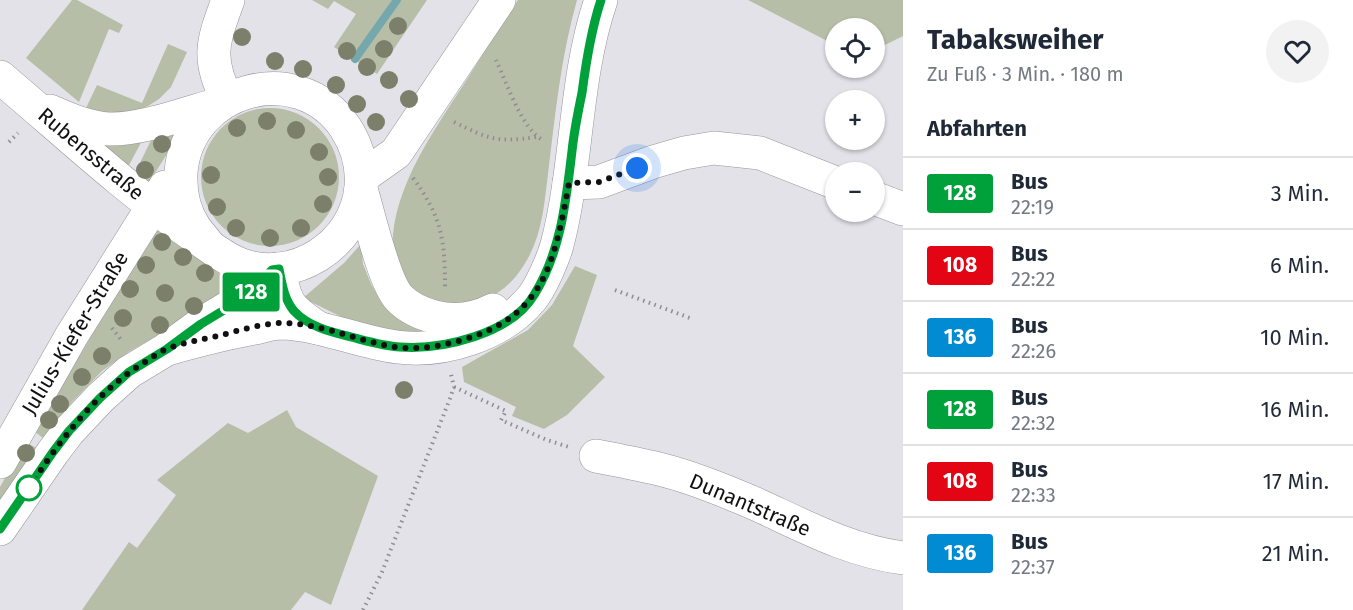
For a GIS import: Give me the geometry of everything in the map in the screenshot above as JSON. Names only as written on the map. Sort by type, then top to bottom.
[{"type":"street","points":[[223,102],[213,59],[215,35],[228,0]]},
{"type":"street","points":[[499,0],[401,147],[362,183],[387,278],[399,297],[420,313],[443,319],[459,320],[483,315],[518,296],[548,267]]},
{"type":"street","points":[[167,349],[280,323],[318,328],[397,347],[417,348],[443,345],[477,336],[499,326],[518,313],[534,297],[556,248],[569,183],[584,77],[595,19],[602,0]]},
{"type":"street","name":"Rubensstraße","points":[[0,77],[25,116],[152,206]]},
{"type":"street","name":"Julius-Kiefer-Straße","points":[[152,206],[223,256],[239,264],[275,269],[294,267],[314,259],[332,246],[346,230],[356,210],[362,183],[359,156],[351,137],[340,120],[324,105],[306,95],[265,88],[245,92],[223,102],[197,126],[182,160],[180,183],[185,207],[194,228],[209,246]]},
{"type":"street","name":"Rubensstraße","points":[[25,116],[74,121],[107,129],[127,128],[223,102]]},
{"type":"street","points":[[569,183],[599,182],[653,162],[684,153],[714,148],[760,153],[825,179]]},
{"type":"street","name":"Julius-Kiefer-Straße","points":[[0,462],[72,335],[182,160]]},
{"type":"street","points":[[885,202],[903,209]]},
{"type":"street","points":[[0,530],[69,431],[100,398],[129,372],[244,298],[275,269],[286,298],[296,312],[318,328]]},
{"type":"street","name":"Dunantstraße","points":[[596,456],[669,472],[757,505],[848,546],[903,558]]},
{"type":"path","points":[[494,54],[520,111],[536,137],[544,141]]},
{"type":"path","points":[[9,142],[25,116]]},
{"type":"path","points":[[452,121],[488,138],[511,141],[536,137]]},
{"type":"path","points":[[411,174],[434,210],[442,234],[445,258],[444,292]]},
{"type":"path","points":[[615,290],[690,318]]},
{"type":"path","points":[[111,326],[123,342]]},
{"type":"path","points":[[363,610],[382,572],[454,387],[506,411],[501,420],[547,440]]},
{"type":"green space","points":[[72,0],[77,0],[123,25],[119,33],[109,29],[79,102],[26,58]]},
{"type":"green space","points":[[312,0],[427,0],[377,74],[334,47],[356,14],[334,1],[328,9]]},
{"type":"green space","points":[[518,0],[577,0],[563,64],[545,198],[535,243],[516,276],[498,293],[465,304],[428,301],[413,290],[397,259],[393,234],[397,214],[410,174],[430,137]]},
{"type":"green space","points":[[748,0],[903,0],[903,36],[885,45],[885,18],[825,18],[825,40]]},
{"type":"green space","points":[[168,44],[187,52],[171,87],[159,99],[134,112],[104,113],[86,108],[97,85],[142,103]]},
{"type":"green space","points":[[270,108],[296,113],[319,128],[334,151],[339,177],[334,203],[319,226],[296,241],[270,246],[244,241],[221,226],[206,203],[201,177],[206,151],[221,128],[244,113]]},
{"type":"green space","points":[[184,127],[148,184],[135,173],[155,132]]},
{"type":"green space","points":[[144,137],[128,167],[104,147],[103,140]]},
{"type":"green space","points":[[162,229],[239,289],[130,351],[102,371],[72,402],[43,438],[34,431],[155,230]]},
{"type":"green space","points":[[361,244],[363,264],[380,299],[436,337],[366,329],[303,298],[344,263]]},
{"type":"green space","points":[[575,266],[597,275],[573,346],[605,377],[567,415],[544,429],[512,416],[516,407],[464,382],[462,367],[528,330],[552,305]]},
{"type":"green space","points":[[287,410],[296,427],[378,476],[331,605],[305,592],[291,610],[82,610],[129,542],[137,548],[176,495],[157,480],[228,423],[248,433]]},
{"type":"green space","points":[[26,442],[36,448],[0,502],[0,487]]},
{"type":"waterway","points":[[355,59],[397,0]]},
{"type":"bus line","name":"128","points":[[0,529],[69,431],[100,398],[129,372],[244,298],[272,270],[279,269],[286,298],[296,312],[318,328],[397,347],[417,348],[443,345],[477,336],[499,326],[518,313],[534,297],[556,248],[569,183],[572,148],[584,77],[601,0]]},
{"type":"route","points":[[29,488],[69,431],[100,398],[129,372],[167,349],[280,323],[318,328],[369,342],[417,348],[443,345],[477,336],[499,326],[518,313],[534,297],[556,248],[569,183],[599,182],[637,168]]}]
